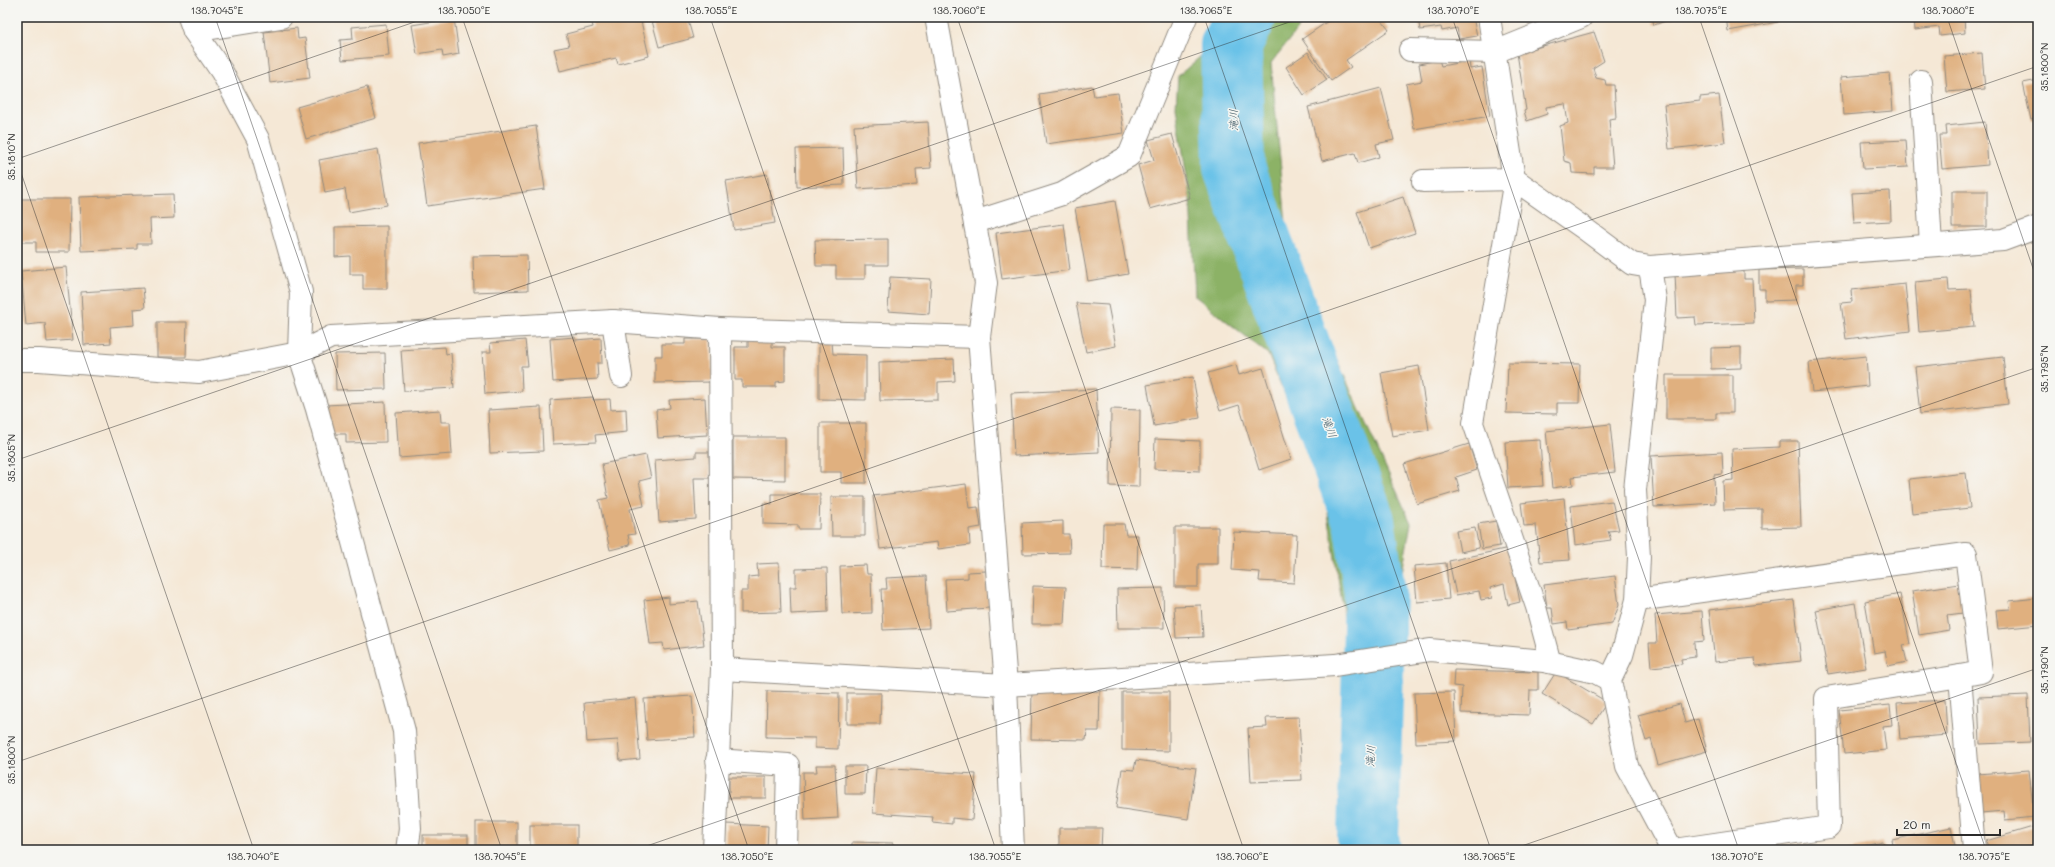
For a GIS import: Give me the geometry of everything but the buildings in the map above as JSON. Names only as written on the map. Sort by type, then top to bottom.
[{"type":"street","points":[[281,17],[192,24],[222,72],[258,138],[301,292],[299,354],[317,409],[404,731],[410,829],[407,850]]},
{"type":"street","points":[[936,17],[986,283],[979,337],[1006,685],[1014,850]]},
{"type":"street","points":[[975,222],[1062,194],[1129,156],[1186,17]]},
{"type":"street","points":[[1489,17],[1514,179]]},
{"type":"street","points":[[1410,50],[1495,52],[1581,17]]},
{"type":"street","points":[[1921,81],[1931,245]]},
{"type":"street","points":[[1423,181],[1514,179],[1632,264],[1650,267],[2003,240],[2038,227]]},
{"type":"street","points":[[1637,600],[1966,554],[1981,672],[1826,698],[1829,828],[1673,850],[1627,766],[1610,680],[1622,655],[1637,600],[1639,557],[1635,490],[1655,300],[1650,267]]},
{"type":"street","points":[[17,360],[39,360],[199,372],[299,354],[330,337],[613,321],[720,329],[979,337]]},
{"type":"street","points":[[613,321],[621,376]]},
{"type":"street","points":[[714,850],[722,669],[720,329]]},
{"type":"street","points":[[722,669],[1006,685],[1335,665],[1430,650],[1551,663],[1595,672],[1610,680]]},
{"type":"street","points":[[1960,676],[1974,850]]},
{"type":"street","points":[[717,760],[788,765],[786,850]]},
{"type":"lane","points":[[1514,179],[1473,423],[1536,607],[1551,663]]},
{"type":"green space","points":[[1211,17],[1307,17],[1271,63],[1286,223],[1327,338],[1411,523],[1401,578],[1346,628],[1324,488],[1268,354],[1195,296],[1190,198],[1176,107],[1178,76],[1201,56]]},
{"type":"green space","points":[[1347,798],[1377,850],[1337,850]]},
{"type":"waterway","name":"滝川","points":[[1245,17],[1231,45],[1234,168],[1364,521],[1375,594],[1368,837],[1370,850]]}]
